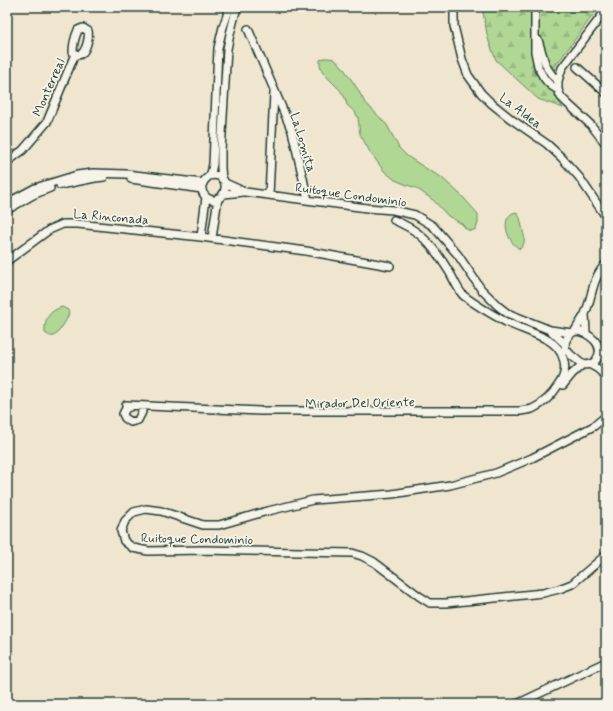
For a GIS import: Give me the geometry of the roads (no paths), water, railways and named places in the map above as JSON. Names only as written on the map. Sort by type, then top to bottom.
[{"type":"street","points":[[201,237],[206,197],[202,186],[206,178],[209,176],[213,164],[218,48],[230,7]]},
{"type":"street","points":[[212,238],[221,196],[225,191],[221,168],[221,151],[227,48],[237,7]]},
{"type":"street","name":"La Aldea","points":[[454,7],[454,26],[462,59],[468,75],[481,93],[511,119],[547,144],[561,157],[606,217]]},
{"type":"street","points":[[535,7],[535,52],[543,67],[546,81],[551,87],[558,90]]},
{"type":"street","points":[[606,10],[562,68],[558,81],[558,90],[561,97],[591,125],[606,144]]},
{"type":"street","name":"La Lomita","points":[[248,29],[292,131],[308,200]]},
{"type":"street","name":"Monterreal","points":[[7,162],[23,150],[47,122],[75,54]]},
{"type":"street","points":[[543,67],[558,81]]},
{"type":"street","points":[[577,67],[606,93]]},
{"type":"street","name":"La Lomita","points":[[269,195],[274,91]]},
{"type":"street","points":[[7,203],[35,188],[77,175],[93,173],[126,174],[202,186]]},
{"type":"street","name":"Ruitoque Condominio","points":[[209,176],[216,176],[246,192]]},
{"type":"street","points":[[7,210],[32,195],[50,188],[94,178],[106,177],[202,186]]},
{"type":"street","name":"Ruitoque Condominio","points":[[206,197],[212,199],[246,192],[393,210],[415,215],[433,226],[458,255],[481,289],[506,313],[550,330],[573,332],[580,331],[586,333]]},
{"type":"street","points":[[142,408],[138,420],[131,422],[125,418],[124,414],[126,405],[260,411],[520,411],[532,409],[546,400],[562,380],[565,373],[565,364],[557,348],[549,341],[494,316],[463,295],[431,246],[420,234],[394,220]]},
{"type":"street","name":"La Rinconada","points":[[7,262],[49,230],[63,224],[78,224],[212,238],[306,250],[390,266]]},
{"type":"street","points":[[565,382],[586,364],[594,362],[598,359],[603,349],[586,333],[585,313],[592,286],[598,274],[606,264]]},
{"type":"street","points":[[565,344],[566,338],[573,332],[585,313]]},
{"type":"street","name":"Ruitoque Condominio","points":[[550,330],[565,344],[566,349],[569,352],[586,364],[598,369],[606,376]]},
{"type":"street","name":"Ruitoque Condominio","points":[[565,382],[569,371],[569,352]]},
{"type":"street","name":"Mirador Del Oriente","points":[[126,408],[134,407],[257,415],[442,413],[502,414],[532,412],[537,410],[555,396],[565,382]]},
{"type":"street","name":"Ruitoque Condominio","points":[[606,416],[594,426],[532,458],[496,473],[450,485],[392,494],[313,500],[219,525],[203,525],[161,511],[146,509],[134,512],[125,521],[122,531],[124,541],[128,545],[148,552],[204,550],[352,553],[374,562],[430,603],[482,600],[542,593],[559,589],[572,584],[606,555]]},
{"type":"street","points":[[517,704],[606,662]]}]
